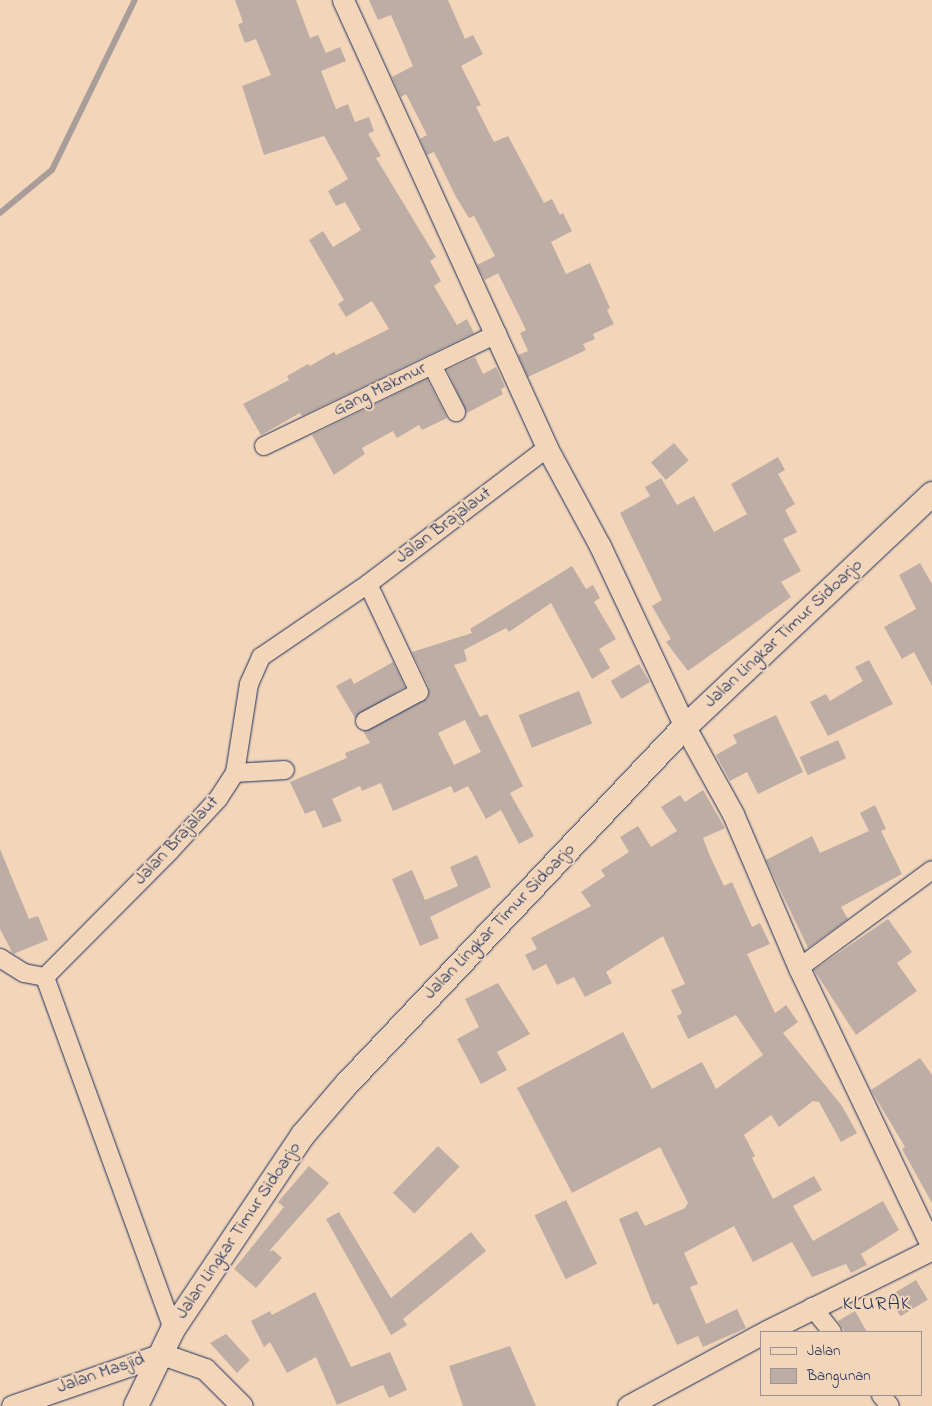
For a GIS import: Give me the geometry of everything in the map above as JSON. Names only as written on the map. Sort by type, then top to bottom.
[{"type":"main road","name":"Jalan Lingkar Timur Sidoarjo","points":[[136,1406],[173,1329],[262,1195],[322,1113],[397,1027],[685,727],[932,494]]},
{"type":"street","points":[[343,0],[436,209],[497,334],[543,439],[600,546],[685,727],[733,814],[799,968],[932,1248],[767,1331]]},
{"type":"street","name":"Gang Makmur","points":[[264,446],[497,334]]},
{"type":"street","points":[[432,365],[456,412]]},
{"type":"street","name":"Jalan Brajalaut","points":[[45,977],[170,851],[218,799],[235,773],[248,684],[261,657],[368,584],[543,439]]},
{"type":"street","points":[[365,721],[420,692],[368,584]]},
{"type":"street","points":[[235,773],[285,770]]},
{"type":"street","points":[[799,968],[932,870]]},
{"type":"street","points":[[12,966],[45,977],[173,1329]]},
{"type":"street","points":[[812,1307],[831,1331]]},
{"type":"street","points":[[628,1406],[760,1335]]},
{"type":"street","points":[[162,1354],[205,1369],[242,1406]]},
{"type":"street","name":"Jalan Masjid","points":[[12,1406],[71,1382],[162,1354]]},
{"type":"street","points":[[882,1396],[890,1406]]},
{"type":"building","points":[[235,0],[296,0],[310,38],[318,35],[326,53],[340,47],[346,61],[321,71],[336,109],[348,104],[355,122],[369,117],[374,131],[368,134],[381,156],[376,158],[436,257],[430,261],[441,281],[434,286],[457,325],[467,319],[474,333],[302,416],[300,413],[261,435],[243,404],[289,380],[287,376],[308,364],[310,366],[334,352],[336,355],[389,329],[372,301],[346,317],[338,304],[344,300],[309,240],[323,231],[333,247],[361,230],[345,202],[336,206],[328,191],[348,179],[324,136],[264,155],[242,86],[271,75],[256,39],[245,43],[238,25],[243,22]]},
{"type":"building","points":[[369,0],[448,0],[465,39],[473,35],[483,54],[461,66],[481,105],[476,107],[494,142],[508,136],[544,203],[552,199],[560,215],[563,213],[572,231],[551,242],[566,274],[590,263],[610,308],[607,310],[614,324],[593,334],[595,339],[583,344],[586,350],[528,377],[518,355],[528,351],[520,333],[526,330],[498,273],[485,280],[477,265],[495,256],[474,216],[469,218],[456,197],[434,152],[427,155],[420,139],[427,135],[406,94],[401,97],[392,77],[413,66],[391,15],[378,20]]},
{"type":"building","points":[[475,357],[483,374],[496,367],[505,387],[501,389],[503,394],[467,413],[447,370]]},
{"type":"building","points":[[427,379],[447,418],[422,430],[419,425],[397,438],[393,431],[362,448],[365,454],[334,475],[312,435]]},
{"type":"building","points":[[674,443],[689,461],[666,480],[651,462]]},
{"type":"building","points":[[778,457],[785,470],[778,474],[795,504],[785,510],[797,532],[783,539],[801,571],[781,582],[791,597],[688,671],[666,642],[671,639],[652,606],[662,600],[620,513],[650,496],[645,487],[661,478],[677,505],[694,496],[714,532],[747,514],[731,484]]},
{"type":"building","points":[[920,563],[932,584],[932,686],[914,652],[902,659],[884,627],[916,609],[899,575]]},
{"type":"building","points":[[572,566],[586,589],[593,585],[600,598],[594,602],[616,639],[599,649],[610,668],[592,679],[551,603],[509,632],[506,628],[464,650],[467,661],[454,665],[480,717],[487,714],[523,786],[510,793],[534,836],[519,844],[501,810],[486,819],[468,786],[454,793],[451,786],[393,811],[381,783],[362,791],[360,786],[332,799],[342,821],[323,828],[315,810],[305,814],[290,782],[347,758],[345,753],[370,743],[363,731],[428,698],[429,687],[412,652],[472,633],[470,629]],"holes":[[[465,720],[481,752],[454,765],[438,733]]]},
{"type":"building","points":[[869,660],[893,704],[828,736],[810,702],[826,694],[830,701],[863,681],[855,667]]},
{"type":"building","points":[[393,662],[405,687],[355,718],[336,686],[351,678],[354,684]]},
{"type":"building","points":[[639,664],[650,682],[622,699],[611,681]]},
{"type":"building","points":[[579,691],[592,723],[532,748],[519,715]]},
{"type":"building","points":[[776,715],[803,772],[758,794],[747,772],[730,781],[716,755],[737,743],[733,735]]},
{"type":"building","points":[[838,740],[846,758],[808,775],[800,757]]},
{"type":"building","points":[[703,790],[725,828],[703,838],[710,856],[724,886],[732,882],[752,927],[760,923],[770,944],[747,954],[775,1013],[786,1005],[798,1022],[783,1033],[842,1106],[857,1133],[841,1142],[819,1102],[813,1101],[779,1127],[771,1115],[744,1135],[755,1156],[752,1158],[773,1199],[814,1176],[822,1190],[793,1206],[813,1241],[883,1201],[899,1230],[861,1254],[867,1265],[851,1273],[846,1264],[812,1277],[792,1242],[753,1262],[734,1226],[684,1253],[698,1284],[690,1287],[706,1324],[737,1309],[746,1328],[703,1347],[698,1336],[677,1345],[658,1303],[653,1305],[619,1219],[637,1211],[645,1226],[685,1208],[688,1203],[660,1147],[572,1193],[517,1088],[623,1032],[652,1089],[702,1062],[716,1089],[763,1055],[736,1015],[688,1039],[677,1016],[682,1013],[671,990],[685,984],[663,936],[606,972],[612,983],[585,997],[574,977],[557,985],[546,964],[533,971],[525,955],[537,949],[531,938],[591,906],[581,892],[605,876],[601,870],[629,852],[620,837],[638,826],[651,847],[677,831],[661,807],[680,795],[685,802]]},
{"type":"building","points":[[875,805],[886,829],[881,831],[902,874],[841,907],[848,919],[808,948],[766,860],[812,836],[820,853],[869,831],[860,813]]},
{"type":"building","points":[[0,849],[29,919],[38,916],[48,940],[13,954],[0,929]]},
{"type":"building","points":[[477,855],[491,887],[430,917],[439,938],[420,946],[392,879],[412,870],[425,900],[458,886],[450,867]]},
{"type":"building","points":[[888,919],[912,952],[897,963],[917,991],[856,1035],[814,970]]},
{"type":"building","points":[[498,983],[530,1034],[497,1052],[507,1070],[481,1084],[457,1039],[479,1027],[465,999]]},
{"type":"building","points":[[920,1058],[932,1075],[932,1203],[902,1149],[905,1147],[871,1090]]},
{"type":"building","points":[[438,1146],[460,1167],[414,1214],[393,1193]]},
{"type":"building","points":[[309,1166],[329,1183],[271,1249],[269,1252],[273,1250],[282,1258],[256,1288],[234,1269],[284,1207],[278,1202]]},
{"type":"building","points":[[566,1200],[597,1264],[566,1279],[535,1215]]},
{"type":"building","points":[[339,1212],[391,1298],[471,1232],[486,1251],[403,1319],[407,1325],[391,1335],[326,1219]]},
{"type":"building","points":[[916,1280],[928,1300],[900,1316],[889,1296]]},
{"type":"building","points":[[315,1292],[351,1367],[390,1352],[407,1390],[389,1398],[383,1385],[337,1405],[316,1357],[287,1373],[270,1342],[264,1347],[251,1321],[270,1311],[272,1315]]},
{"type":"building","points":[[855,1311],[866,1331],[844,1331],[838,1321]]},
{"type":"building","points":[[226,1334],[250,1360],[237,1373],[210,1343]]},
{"type":"building","points":[[510,1346],[536,1406],[463,1406],[449,1366]]},
{"type":"waterway","points":[[0,213],[52,170],[135,0]]},
{"type":"district","name":"KLURAK","points":[[877,1304]]}]
